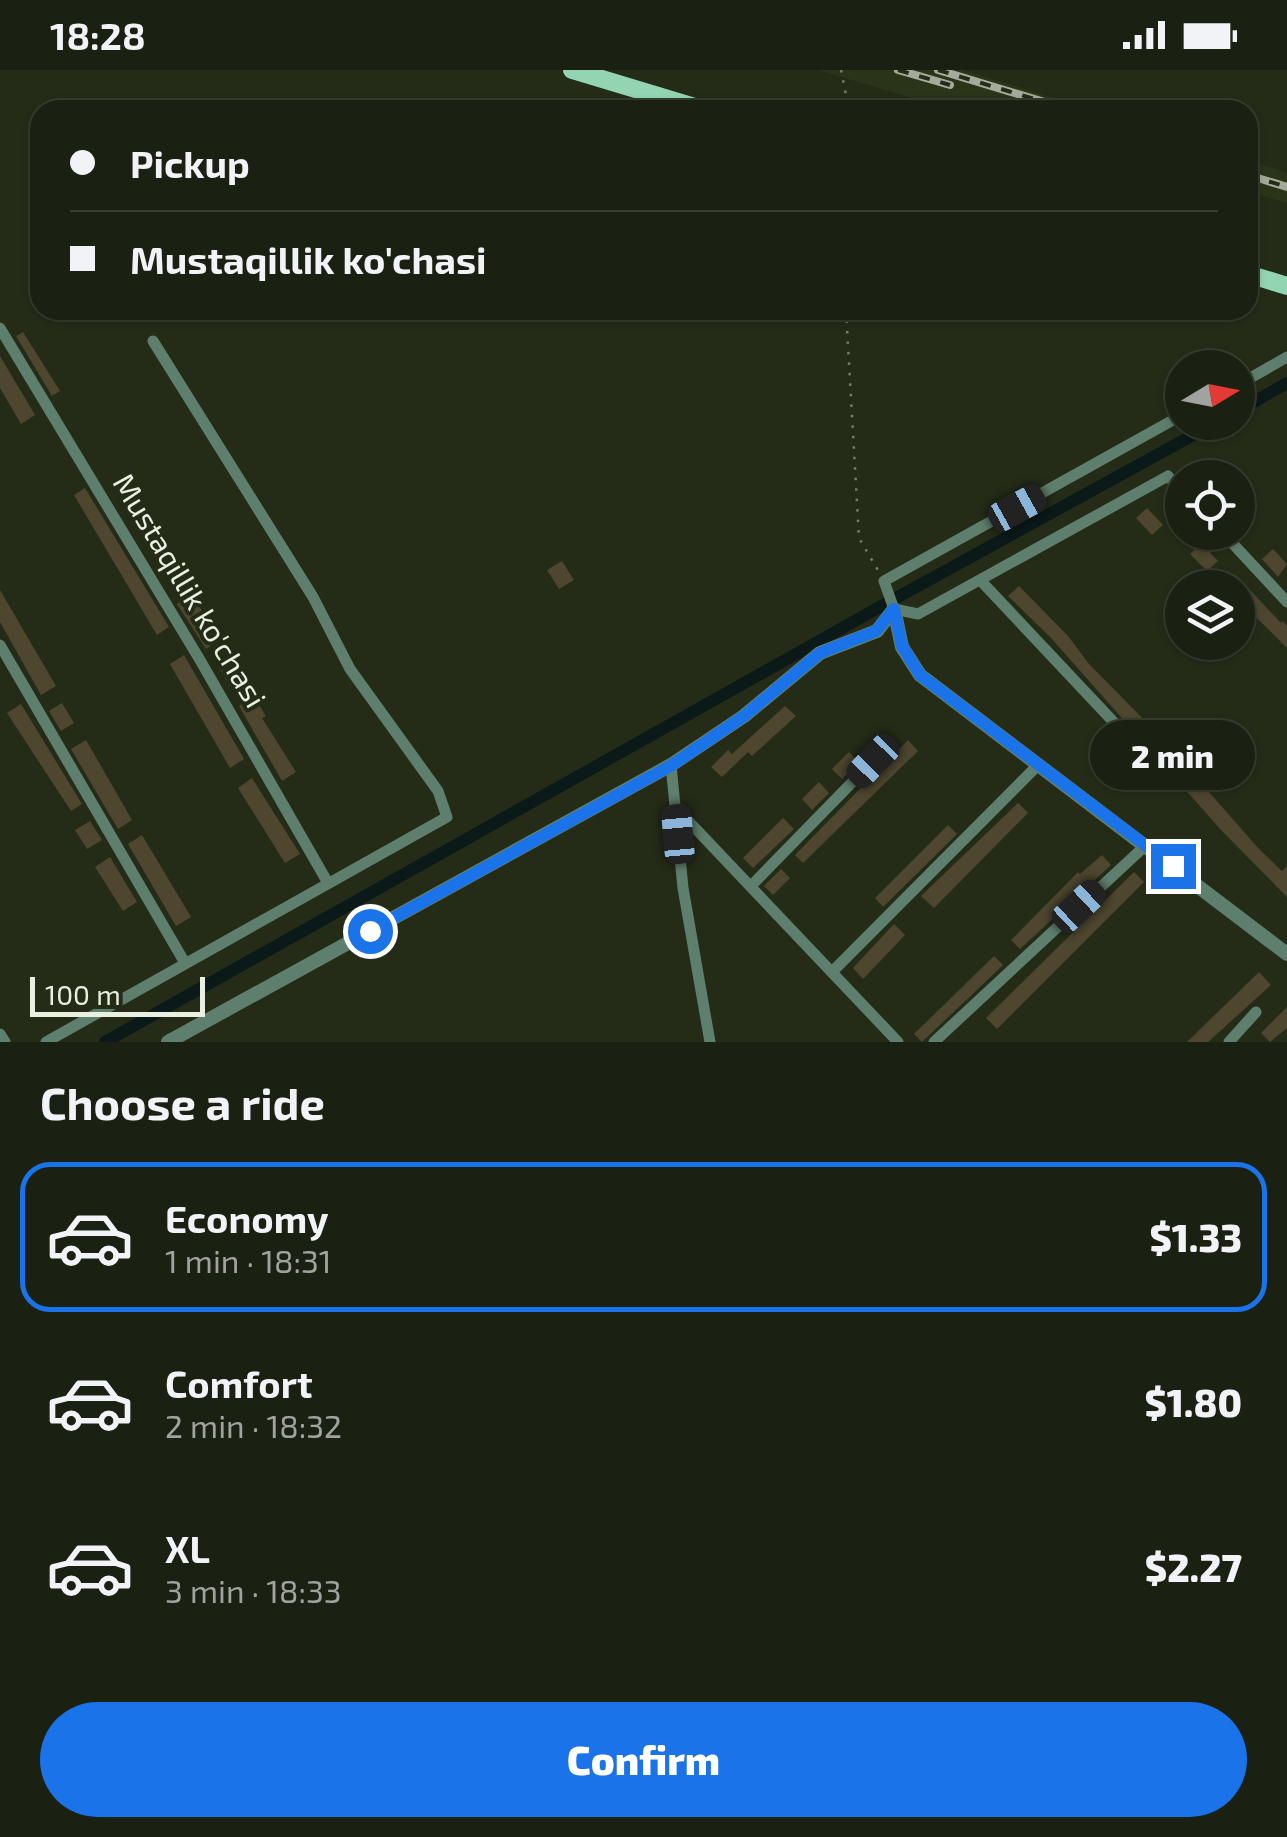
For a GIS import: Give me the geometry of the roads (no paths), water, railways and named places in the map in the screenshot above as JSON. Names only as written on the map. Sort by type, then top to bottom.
[{"type":"main road","points":[[572,70],[672,100]]},
{"type":"main road","points":[[1258,277],[1287,286]]},
{"type":"street","name":"Mustaqillik ko'chasi","points":[[0,328],[190,643],[328,884]]},
{"type":"street","points":[[46,1042],[447,818],[438,791],[350,669],[313,597],[153,341]]},
{"type":"street","points":[[1255,375],[1287,357]]},
{"type":"street","points":[[1165,425],[884,581],[902,646],[920,675],[1287,954]]},
{"type":"street","points":[[894,609],[918,614],[1165,478]]},
{"type":"street","points":[[1239,550],[1287,602]]},
{"type":"street","points":[[981,581],[1139,749]]},
{"type":"street","points":[[168,1042],[672,765],[744,716],[820,653],[876,631],[894,609]]},
{"type":"street","points":[[0,645],[185,963]]},
{"type":"street","points":[[751,886],[873,761]]},
{"type":"street","points":[[832,972],[1038,764]]},
{"type":"street","points":[[672,765],[683,888],[710,1042]]},
{"type":"street","points":[[676,807],[898,1042]]},
{"type":"street","points":[[934,1042],[1146,845]]},
{"type":"street","points":[[1229,1042],[1256,1012]]},
{"type":"street","points":[[0,1034],[5,1042]]},
{"type":"waterway","points":[[1255,401],[1287,383]]},
{"type":"waterway","points":[[105,1042],[1184,440]]},
{"type":"railway","points":[[898,70],[950,85]]},
{"type":"railway","points":[[938,70],[1038,100]]},
{"type":"railway","points":[[1258,178],[1287,187]]}]
